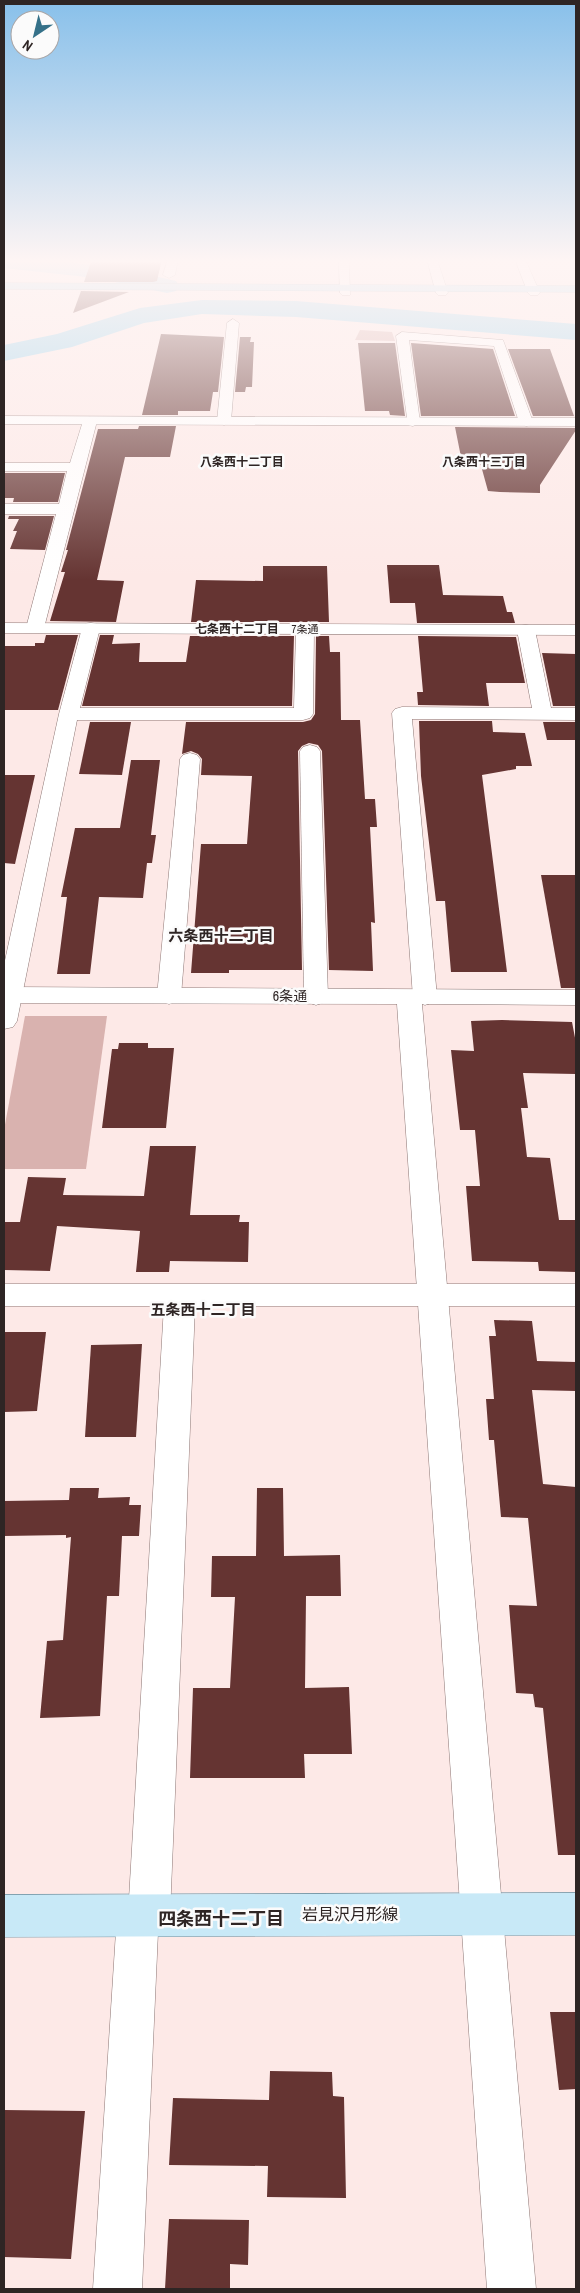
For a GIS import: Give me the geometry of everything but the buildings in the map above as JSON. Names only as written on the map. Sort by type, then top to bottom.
[{"type":"main road","name":"岩見沢月形線","points":[[4,1916],[576,1914]]},
{"type":"street","points":[[224,421],[229,366]]},
{"type":"street","points":[[406,366],[413,422]]},
{"type":"street","points":[[507,366],[526,422]]},
{"type":"street","points":[[4,420],[576,422]]},
{"type":"street","points":[[35,628],[76,467],[90,420]]},
{"type":"street","points":[[4,467],[76,467]]},
{"type":"street","points":[[4,509],[65,509]]},
{"type":"street","name":"7条通","points":[[4,628],[576,630]]},
{"type":"street","points":[[4,1021],[7,995],[91,628]]},
{"type":"street","points":[[70,714],[303,714],[305,629]]},
{"type":"street","points":[[526,630],[542,714]]},
{"type":"street","points":[[512,2289],[483,1913],[431,1294],[402,713],[576,714]]},
{"type":"street","points":[[310,751],[316,996]]},
{"type":"street","points":[[169,996],[190,759]]},
{"type":"street","name":"6条通","points":[[7,995],[576,997]]},
{"type":"street","points":[[4,1295],[576,1295]]},
{"type":"street","points":[[118,2289],[143,1916],[180,1296]]},
{"type":"shaded area","points":[[25,1016],[107,1016],[86,1169],[4,1169],[4,1130]]},
{"type":"district","name":"八条西十二丁目","points":[[242,462]]},
{"type":"district","name":"八条西十三丁目","points":[[484,462]]},
{"type":"district","name":"七条西十二丁目","points":[[237,629]]},
{"type":"district","name":"六条西十二丁目","points":[[221,935]]},
{"type":"district","name":"五条西十二丁目","points":[[203,1309]]},
{"type":"district","name":"四条西十二丁目","points":[[221,1918]]}]
